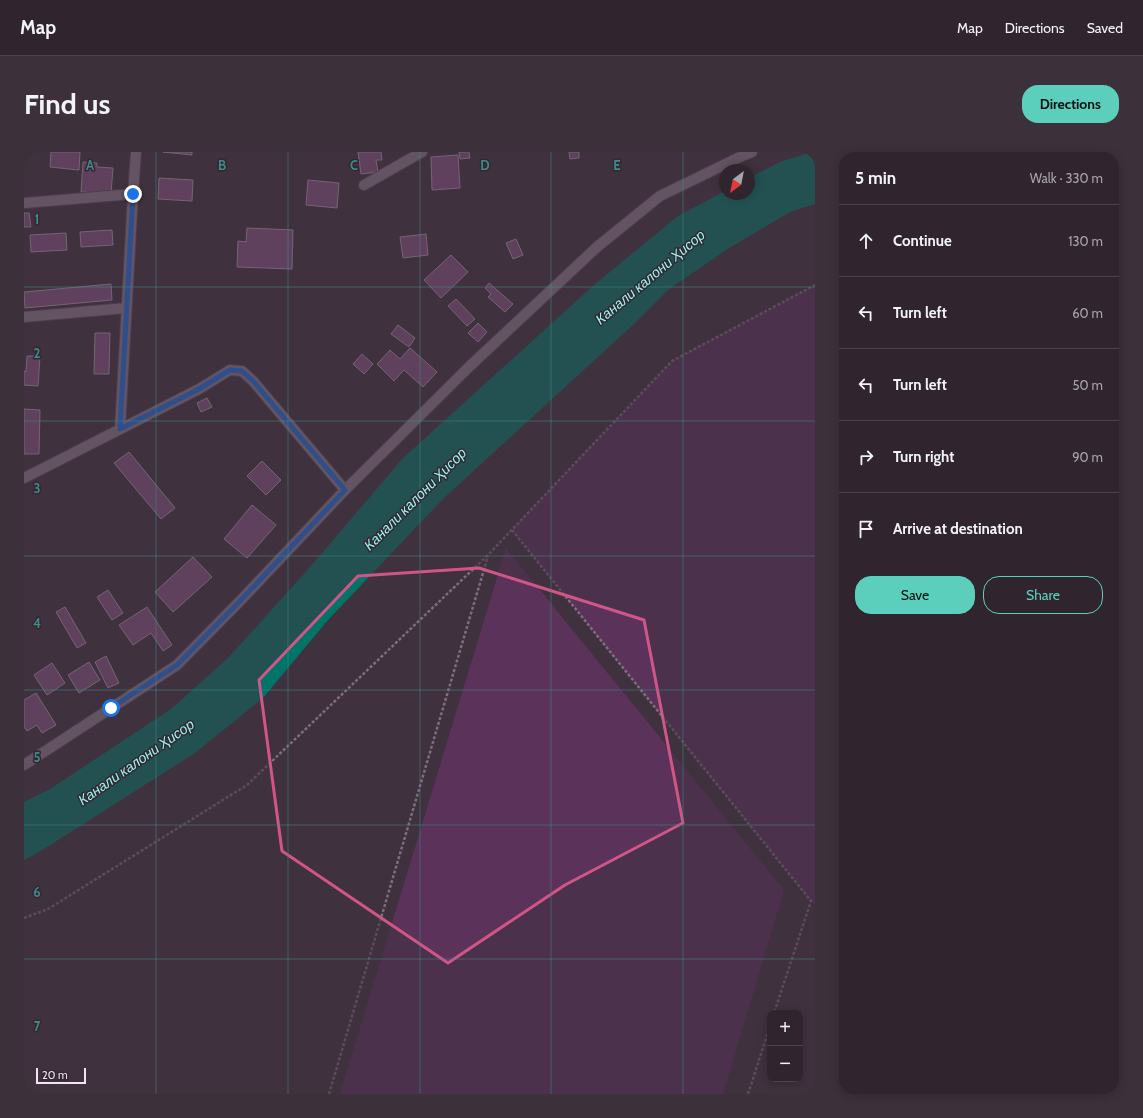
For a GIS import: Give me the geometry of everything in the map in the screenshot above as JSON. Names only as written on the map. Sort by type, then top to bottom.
[{"type":"street","points":[[120,429],[136,152]]},
{"type":"street","points":[[364,185],[422,152]]},
{"type":"street","points":[[24,765],[177,665],[345,490],[470,366],[597,247],[660,196],[752,152]]},
{"type":"street","points":[[24,203],[133,194]]},
{"type":"street","points":[[24,317],[126,308]]},
{"type":"street","points":[[24,478],[199,389],[230,370],[242,371],[253,381],[345,490]]},
{"type":"path","points":[[24,918],[48,909],[247,785],[488,555],[672,361],[815,285]]},
{"type":"path","points":[[512,530],[815,906]]},
{"type":"path","points":[[329,1094],[488,555]]},
{"type":"path","points":[[775,1010],[811,901]]},
{"type":"path","points":[[748,1094],[767,1035]]},
{"type":"highlighted area","points":[[479,568],[644,620],[683,823],[565,885],[448,963],[282,851],[259,680],[358,576]]},
{"type":"shaded area","points":[[815,285],[815,906],[512,530],[672,361]]},
{"type":"shaded area","points":[[506,548],[784,890],[723,1094],[340,1094]]},
{"type":"water","name":"Канали калони Ҳисор","points":[[815,152],[815,204],[790,212],[726,250],[668,290],[634,324],[443,499],[328,620],[263,698],[195,753],[44,849],[24,860],[24,802],[50,789],[171,709],[229,657],[311,566],[402,459],[595,284],[678,216],[719,194],[719,200],[755,200],[755,175],[780,162]]},
{"type":"building","points":[[51,152],[80,152],[79,170],[50,167]]},
{"type":"building","points":[[163,152],[192,152],[192,155]]},
{"type":"building","points":[[358,152],[381,152],[382,160],[376,160],[378,172],[361,174]]},
{"type":"building","points":[[459,152],[469,152],[470,158],[460,159]]},
{"type":"building","points":[[569,152],[579,152],[579,158],[570,159]]},
{"type":"building","points":[[458,155],[460,188],[432,190],[431,157]]},
{"type":"building","points":[[83,162],[97,163],[97,167],[113,168],[111,194],[81,192]]},
{"type":"building","points":[[159,178],[193,180],[192,201],[158,199]]},
{"type":"building","points":[[308,180],[339,183],[337,208],[306,205]]},
{"type":"building","points":[[24,213],[29,213],[31,227],[24,227]]},
{"type":"building","points":[[247,228],[293,230],[292,269],[237,267],[238,241],[246,242]]},
{"type":"building","points":[[112,230],[113,245],[81,247],[80,232]]},
{"type":"building","points":[[66,233],[67,250],[31,252],[30,235]]},
{"type":"building","points":[[426,234],[428,255],[403,258],[400,237]]},
{"type":"building","points":[[516,239],[523,255],[513,259],[506,243]]},
{"type":"building","points":[[451,255],[468,272],[441,298],[424,280]]},
{"type":"building","points":[[489,283],[513,304],[505,312],[488,297],[491,294],[485,288]]},
{"type":"building","points":[[111,284],[112,300],[25,308],[24,292]]},
{"type":"building","points":[[456,299],[475,319],[467,326],[448,306]]},
{"type":"building","points":[[478,323],[487,332],[478,342],[468,333]]},
{"type":"building","points":[[398,325],[415,338],[409,347],[391,334]]},
{"type":"building","points":[[95,333],[110,333],[109,374],[94,374]]},
{"type":"building","points":[[410,348],[437,372],[423,387],[404,370],[394,381],[377,364],[390,350],[400,359]]},
{"type":"building","points":[[362,354],[373,364],[364,374],[353,364]]},
{"type":"building","points":[[27,356],[40,356],[38,386],[24,385],[24,371],[26,372]]},
{"type":"building","points":[[207,398],[212,407],[201,412],[197,403]]},
{"type":"building","points":[[24,409],[40,410],[39,454],[24,454]]},
{"type":"building","points":[[129,452],[175,508],[161,519],[114,463]]},
{"type":"building","points":[[262,461],[281,480],[266,495],[247,476]]},
{"type":"building","points":[[252,505],[276,525],[247,558],[224,539]]},
{"type":"building","points":[[193,557],[212,577],[173,612],[155,592]]},
{"type":"building","points":[[108,590],[123,613],[112,620],[97,597]]},
{"type":"building","points":[[65,607],[86,643],[77,648],[56,612]]},
{"type":"building","points":[[147,607],[172,645],[163,651],[151,633],[133,645],[119,625]]},
{"type":"building","points":[[106,656],[119,683],[108,688],[95,662]]},
{"type":"building","points":[[89,662],[100,680],[79,693],[68,675]]},
{"type":"building","points":[[52,663],[65,683],[47,695],[34,675]]},
{"type":"building","points":[[36,693],[56,725],[42,733],[37,725],[27,731],[24,727],[24,700]]},
{"type":"route","points":[[111,708],[177,665],[345,490],[253,381],[242,371],[230,370],[199,389],[120,429],[133,194]]}]
